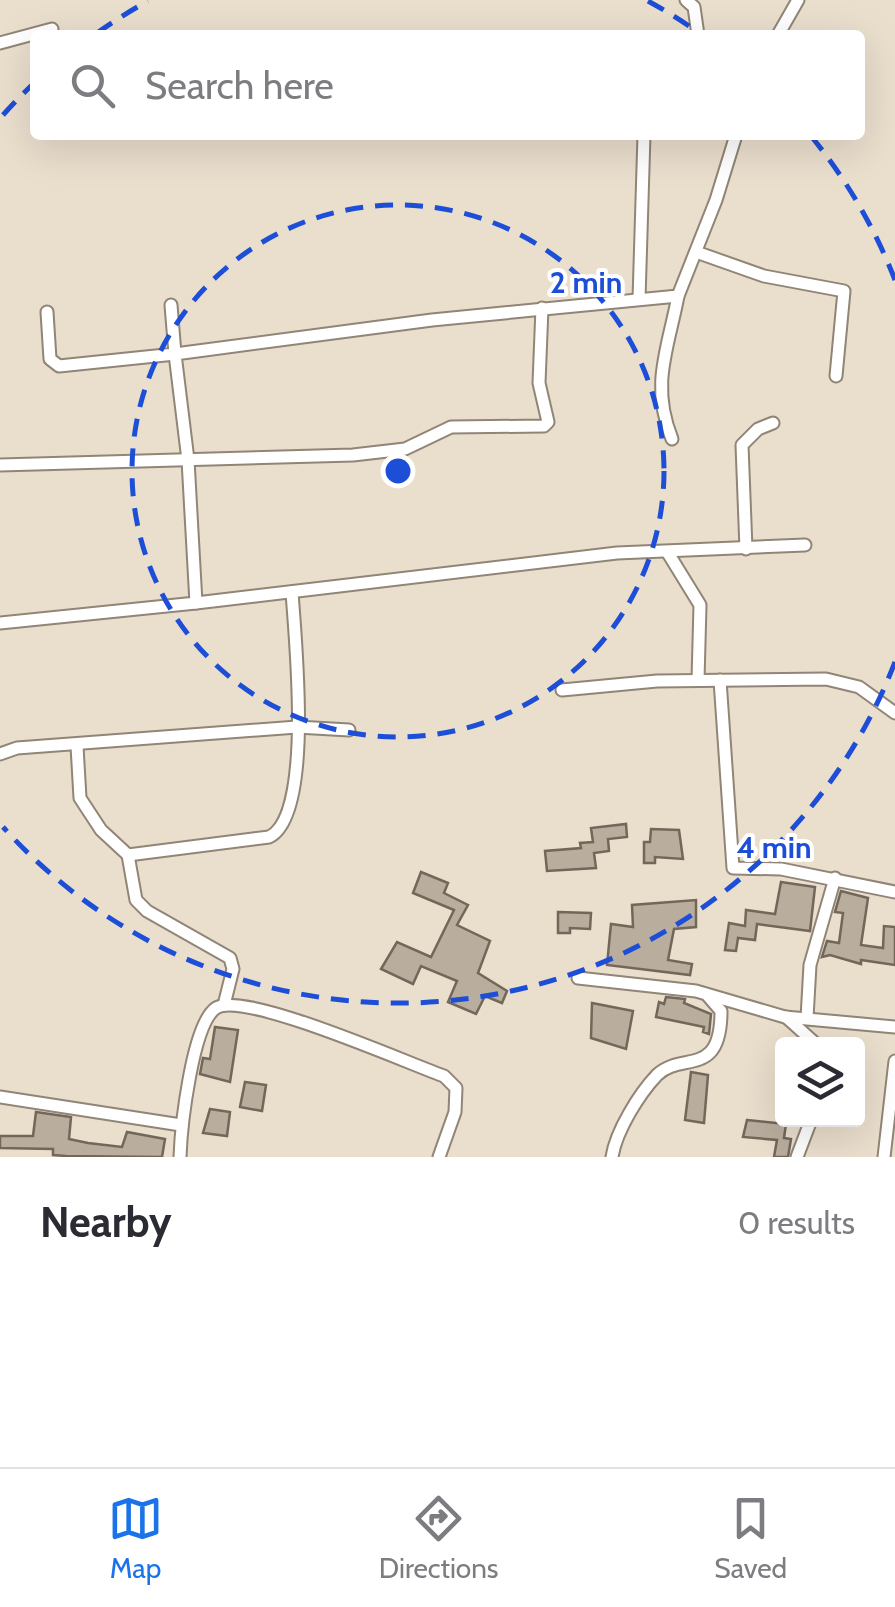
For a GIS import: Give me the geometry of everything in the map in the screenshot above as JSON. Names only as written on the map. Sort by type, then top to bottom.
[{"type":"street","points":[[781,30],[798,0]]},
{"type":"street","points":[[691,2],[697,30]]},
{"type":"street","points":[[0,43],[30,35]]},
{"type":"street","points":[[639,300],[644,140]]},
{"type":"street","points":[[672,439],[664,412],[660,366],[678,296],[734,140]]},
{"type":"street","points":[[696,252],[764,276],[844,291],[836,376]]},
{"type":"street","points":[[47,312],[50,359],[55,364],[175,354],[542,308],[678,296]]},
{"type":"street","points":[[171,305],[188,460],[196,603]]},
{"type":"street","points":[[0,466],[353,455],[405,449],[451,427],[544,426],[548,416],[539,383],[542,308]]},
{"type":"street","points":[[746,549],[742,444],[758,429],[773,424]]},
{"type":"street","points":[[0,623],[617,553],[805,545]]},
{"type":"street","points":[[668,553],[700,606],[698,680]]},
{"type":"street","points":[[128,854],[279,833],[286,826],[293,801],[297,727],[292,592]]},
{"type":"street","points":[[562,690],[698,680],[839,680],[859,687],[895,713]]},
{"type":"street","points":[[720,680],[733,868],[835,878],[895,890]]},
{"type":"street","points":[[0,754],[16,748],[297,727],[349,730]]},
{"type":"street","points":[[78,746],[84,808],[128,854],[132,890],[140,905],[230,958],[233,969],[224,1005]]},
{"type":"street","points":[[806,1018],[810,965],[835,878]]},
{"type":"street","points":[[578,978],[707,994],[786,1016],[895,1027]]},
{"type":"street","points":[[612,1157],[620,1132],[658,1075],[696,1062],[714,1047],[721,1012],[707,994]]},
{"type":"street","points":[[180,1157],[182,1125],[203,1024],[214,1009],[224,1005],[290,1016],[444,1076],[456,1088],[455,1112],[439,1157]]},
{"type":"street","points":[[786,1016],[808,1037]]},
{"type":"street","points":[[884,1157],[895,1062]]},
{"type":"street","points":[[0,1098],[182,1125]]},
{"type":"street","points":[[797,1157],[808,1127]]},
{"type":"building","points":[[626,824],[627,837],[608,839],[609,851],[594,853],[596,868],[547,871],[545,851],[581,848],[580,843],[593,842],[591,828]]},
{"type":"building","points":[[651,829],[679,830],[683,859],[655,857],[655,863],[644,863],[644,842],[650,842]]},
{"type":"building","points":[[421,872],[448,883],[444,893],[468,905],[457,925],[490,941],[478,973],[507,991],[502,1003],[485,996],[476,1014],[448,1002],[457,981],[421,966],[413,984],[381,969],[397,942],[431,957],[454,910],[413,893]]},
{"type":"building","points":[[781,882],[815,887],[810,931],[757,924],[755,940],[738,938],[736,951],[725,950],[729,923],[745,926],[746,910],[775,914]]},
{"type":"building","points":[[841,891],[868,898],[861,945],[883,948],[884,926],[895,927],[895,965],[822,957],[827,941],[839,943],[843,913],[835,912]]},
{"type":"building","points":[[696,900],[696,927],[674,929],[668,960],[692,964],[690,975],[607,965],[611,924],[633,927],[632,905]]},
{"type":"building","points":[[558,912],[591,913],[590,929],[570,928],[570,933],[558,933]]},
{"type":"building","points":[[666,997],[685,999],[684,1003],[711,1014],[709,1034],[703,1032],[704,1027],[656,1017],[659,1002],[664,1004]]},
{"type":"building","points":[[592,1003],[633,1011],[626,1049],[591,1038]]},
{"type":"building","points":[[215,1027],[238,1030],[230,1082],[200,1074],[203,1058],[210,1059]]},
{"type":"building","points":[[691,1072],[708,1075],[704,1123],[685,1120]]},
{"type":"building","points":[[245,1082],[266,1085],[262,1111],[240,1107]]},
{"type":"building","points":[[210,1109],[230,1112],[227,1136],[203,1133]]},
{"type":"building","points":[[36,1112],[71,1117],[69,1139],[88,1143],[122,1147],[127,1132],[165,1139],[162,1157],[66,1156],[53,1155],[53,1149],[0,1148],[0,1136],[33,1136]]},
{"type":"building","points":[[747,1120],[786,1127],[784,1138],[791,1139],[788,1157],[774,1157],[777,1140],[743,1137]]}]
